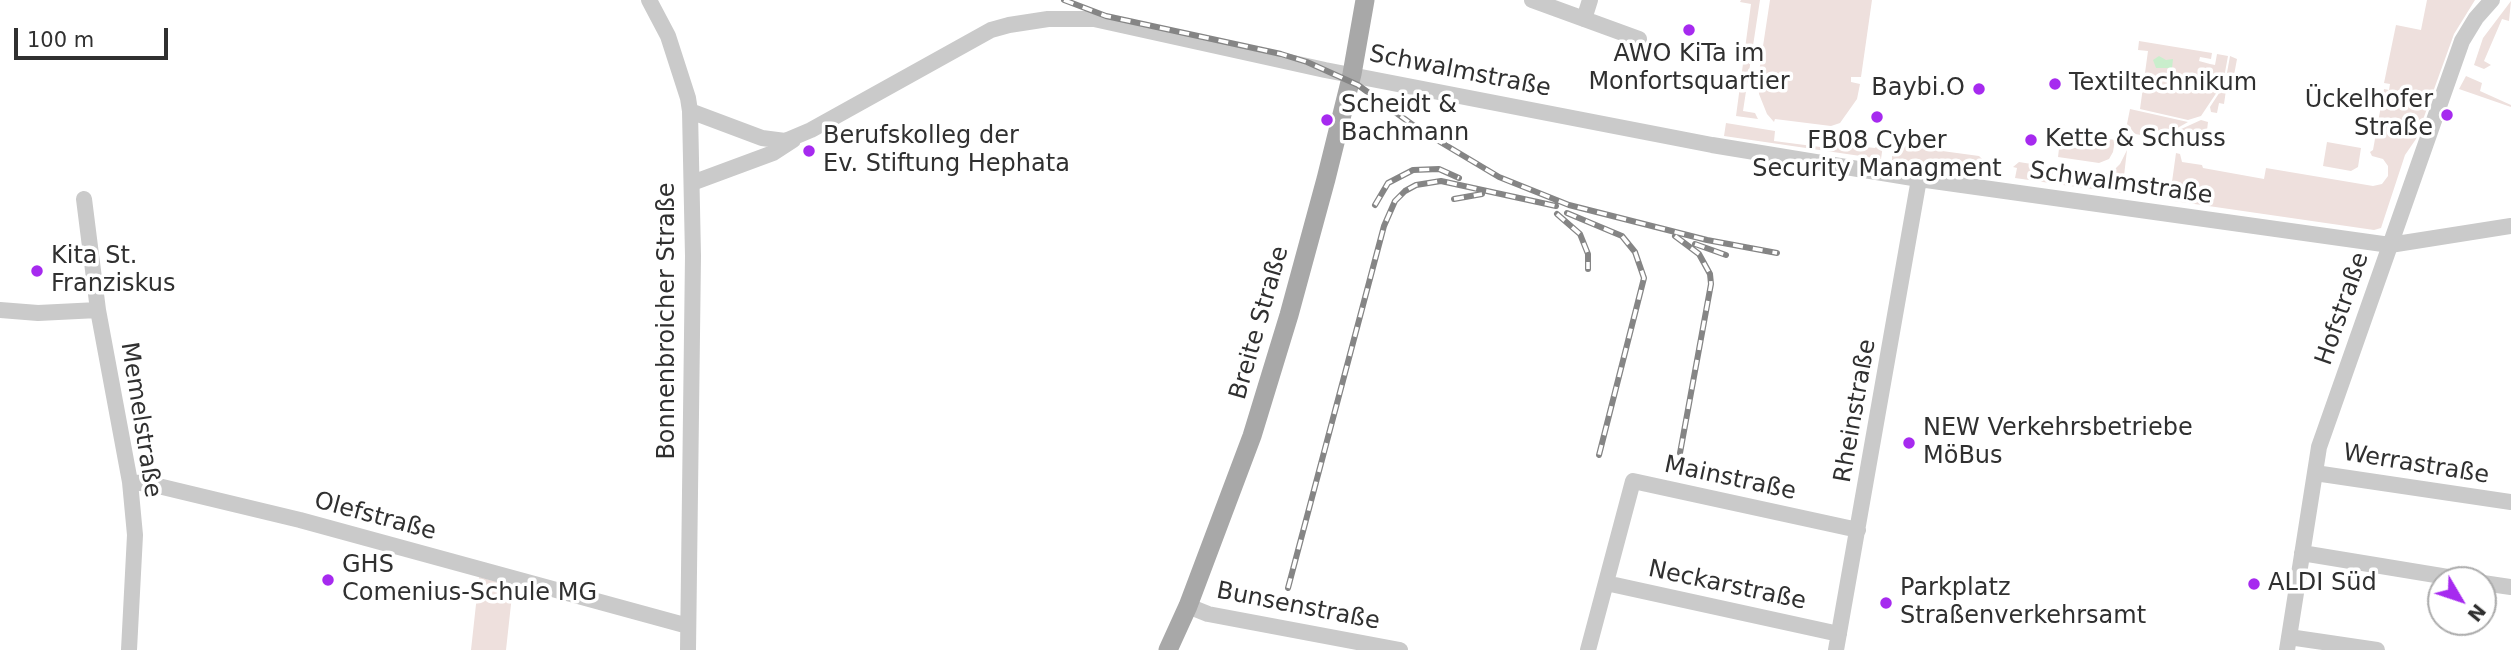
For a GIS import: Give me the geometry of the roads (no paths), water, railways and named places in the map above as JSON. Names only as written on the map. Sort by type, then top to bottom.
[{"type":"main road","name":"Breite Straße","points":[[1168,650],[1188,606],[1252,436],[1296,290],[1352,74],[1365,0]]},
{"type":"street","name":"Bonnenbroicher Straße","points":[[649,0],[668,36],[690,111],[692,183],[688,650]]},
{"type":"street","points":[[1532,0],[1639,38]]},
{"type":"street","points":[[1584,19],[1590,0]]},
{"type":"street","name":"Hofstraße","points":[[2288,644],[2319,447],[2462,41],[2476,18],[2492,0]]},
{"type":"street","name":"Schwalmstraße","points":[[692,183],[773,153],[797,137],[991,30],[1029,21],[1094,19],[1352,74],[1712,145],[1919,179],[2390,245]]},
{"type":"street","name":"Schwalmstraße","points":[[690,111],[762,138],[785,141],[797,137]]},
{"type":"street","name":"Rheinstraße","points":[[1837,642],[1919,179]]},
{"type":"street","name":"Memelstraße","points":[[84,199],[98,310],[130,482],[135,535],[129,650]]},
{"type":"street","points":[[2390,245],[2511,226]]},
{"type":"street","points":[[0,310],[38,313],[98,310]]},
{"type":"street","name":"Werrastraße","points":[[2315,472],[2511,502]]},
{"type":"street","name":"Mainstraße","points":[[1606,583],[1633,481],[1858,530]]},
{"type":"street","name":"Olefstraße","points":[[130,482],[150,484],[300,520],[513,576],[688,626]]},
{"type":"street","points":[[2302,553],[2427,574]]},
{"type":"street","points":[[1588,650],[1606,583]]},
{"type":"street","name":"Neckarstraße","points":[[1606,583],[1837,642]]},
{"type":"street","name":"Bunsenstraße","points":[[1188,606],[1208,614],[1400,650]]},
{"type":"street","points":[[2288,644],[2377,650]]},
{"type":"railway","points":[[1064,0],[1106,16],[1307,62],[1358,85],[1417,128],[1499,177],[1569,205],[1707,240],[1777,253]]},
{"type":"railway","points":[[1375,205],[1388,183],[1413,170],[1439,169],[1459,178]]},
{"type":"railway","points":[[1288,588],[1384,226],[1395,201],[1416,185],[1441,181],[1556,206]]},
{"type":"railway","points":[[1454,199],[1482,194]]},
{"type":"railway","points":[[1567,213],[1622,236],[1635,252],[1644,278],[1599,455]]},
{"type":"railway","points":[[1557,214],[1580,234],[1588,254],[1588,269]]},
{"type":"railway","points":[[1675,236],[1699,254],[1710,274],[1711,284],[1680,453]]},
{"type":"railway","points":[[1695,244],[1726,255]]},
{"type":"place","name":"AWO KiTa im Monfortsquartier","points":[[1689,30]]},
{"type":"place","name":"Textiltechnikum","points":[[2055,84]]},
{"type":"place","name":"Baybi.O","points":[[1979,89]]},
{"type":"place","name":"Ückelhofer Straße","points":[[2447,115]]},
{"type":"place","name":"FB08 Cyber Security Managment","points":[[1877,117]]},
{"type":"place","name":"Scheidt & Bachmann","points":[[1327,120]]},
{"type":"place","name":"Kette & Schuss","points":[[2031,140]]},
{"type":"place","name":"Berufskolleg der Ev. Stiftung Hephata","points":[[809,151]]},
{"type":"place","name":"Kita St. Franziskus","points":[[37,271]]},
{"type":"place","name":"NEW Verkehrsbetriebe MöBus","points":[[1909,443]]},
{"type":"place","name":"GHS Comenius-Schule MG","points":[[328,580]]},
{"type":"place","name":"ALDI Süd","points":[[2254,584]]},
{"type":"place","name":"Parkplatz Straßenverkehrsamt","points":[[1886,603]]}]
